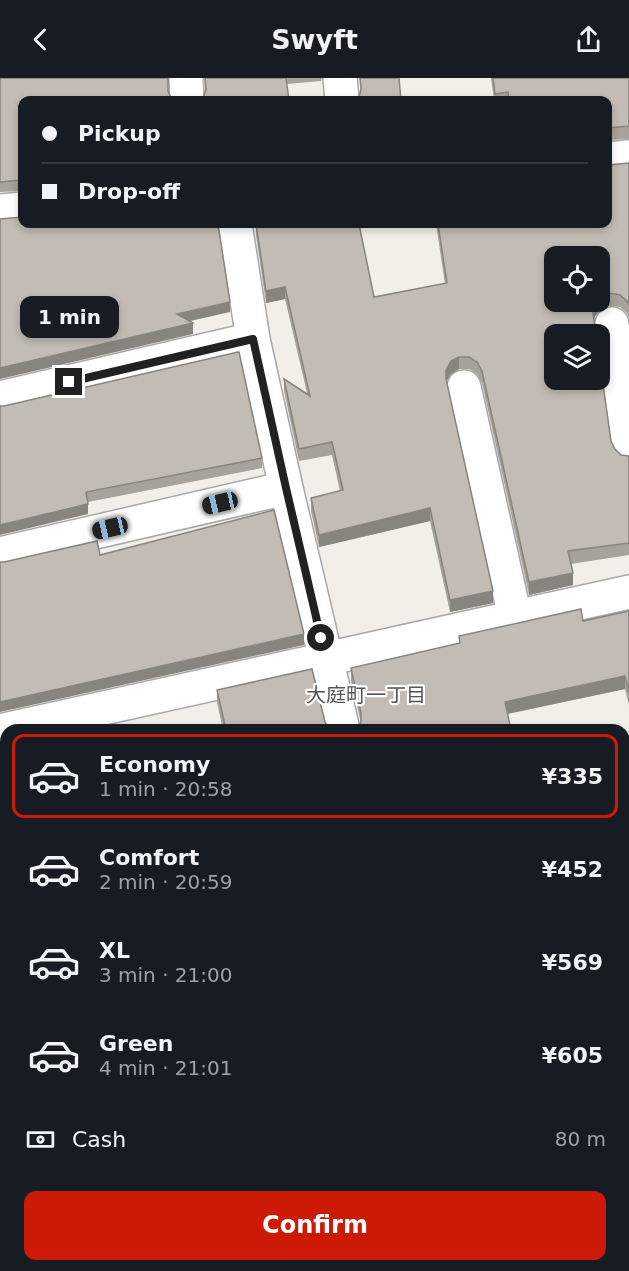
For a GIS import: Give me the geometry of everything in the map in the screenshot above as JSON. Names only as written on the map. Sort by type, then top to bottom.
[{"type":"street","points":[[186,78],[186,96]]},
{"type":"street","points":[[340,78],[342,96]]},
{"type":"street","points":[[612,159],[629,157]]},
{"type":"street","points":[[0,211],[18,209]]},
{"type":"street","points":[[236,228],[253,339],[342,724]]},
{"type":"street","points":[[612,324],[629,450]]},
{"type":"street","points":[[0,398],[253,339]]},
{"type":"street","points":[[464,387],[515,617]]},
{"type":"street","points":[[0,554],[286,488]]},
{"type":"street","points":[[32,724],[629,592]]},
{"type":"building","points":[[0,78],[168,78],[170,96],[18,96],[18,180],[0,182]]},
{"type":"building","points":[[205,78],[286,78],[288,96],[204,96]]},
{"type":"building","points":[[360,78],[399,78],[401,96],[359,96]]},
{"type":"building","points":[[493,78],[629,78],[629,126],[612,128],[612,96],[508,96],[508,92],[495,94]]},
{"type":"building","points":[[629,163],[629,305],[620,295],[610,293],[610,246],[544,246],[544,312],[593,312],[594,324],[544,324],[544,390],[604,390],[611,441],[621,455],[629,456],[629,543],[568,551],[573,573],[529,582],[482,371],[477,362],[469,357],[459,357],[451,361],[446,370],[446,379],[493,591],[450,600],[430,508],[319,535],[311,498],[343,490],[332,442],[299,449],[284,379],[310,396],[285,287],[266,291],[257,228],[360,228],[374,297],[447,283],[439,228],[612,228],[612,165]]},
{"type":"building","points":[[18,217],[18,228],[219,228],[230,302],[177,314],[193,323],[0,368],[0,219]]},
{"type":"building","points":[[239,352],[262,458],[86,492],[88,504],[0,525],[0,406]]},
{"type":"building","points":[[274,510],[304,634],[0,702],[0,562],[97,541],[100,555]]},
{"type":"building","points":[[581,609],[583,621],[629,611],[629,692],[625,676],[505,702],[510,724],[360,724],[361,713],[351,668],[460,643],[459,636]]},
{"type":"building","points":[[312,669],[326,724],[225,724],[217,690]]},
{"type":"district","name":"大庭町一丁目","points":[[366,695]]},
{"type":"route","points":[[69,382],[253,339],[321,638]]}]
